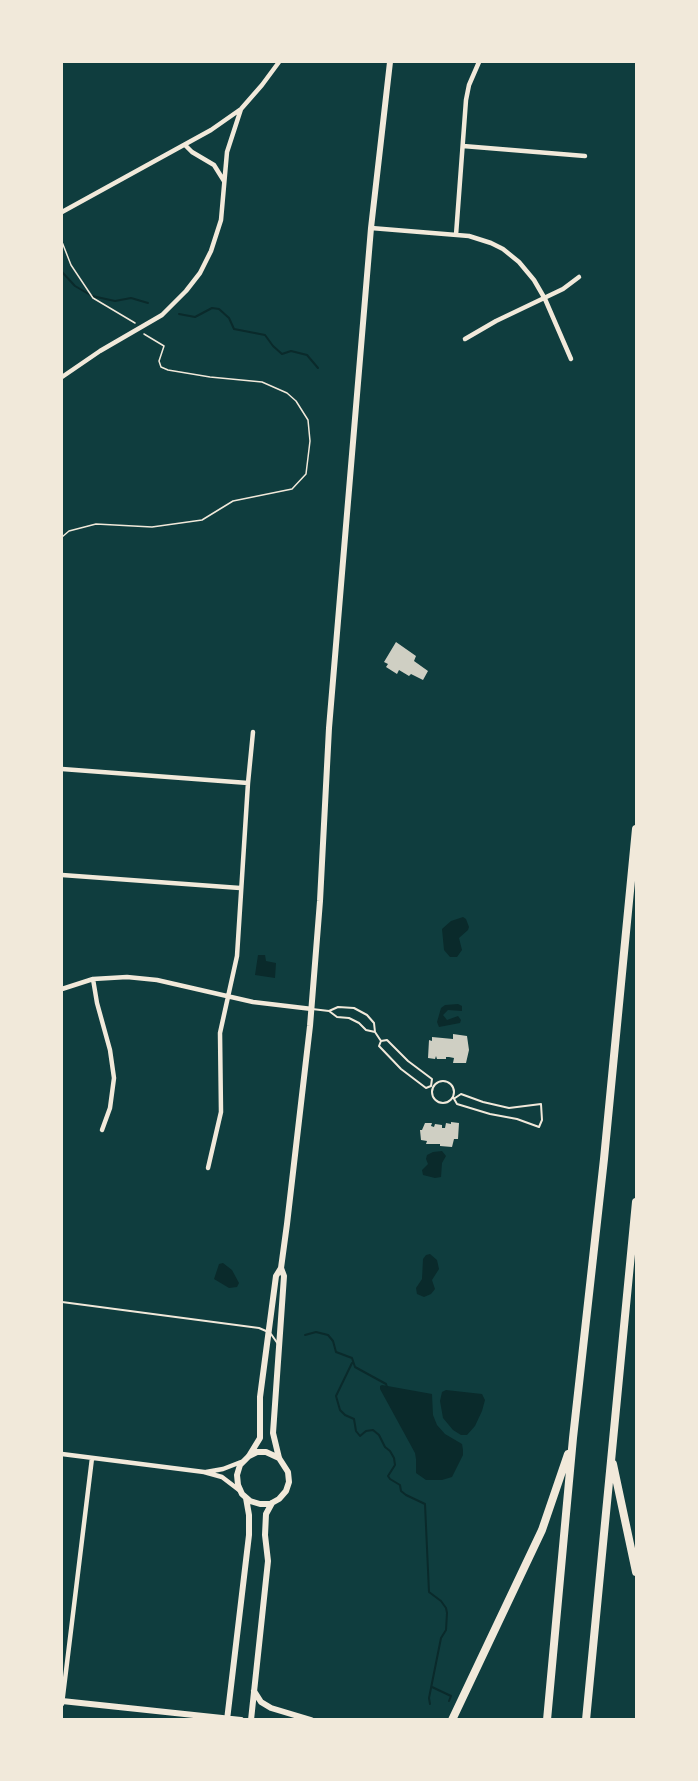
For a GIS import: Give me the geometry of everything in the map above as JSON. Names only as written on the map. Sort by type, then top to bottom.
[{"type":"highway","points":[[547,1719],[573,1438],[604,1159],[636,829]]},
{"type":"highway","points":[[587,1715],[636,1202]]},
{"type":"highway","points":[[452,1719],[542,1530],[573,1438]]},
{"type":"highway","points":[[612,1457],[636,1572]]},
{"type":"main road","points":[[227,1719],[249,1535],[246,1498],[240,1490],[237,1475],[260,1438],[260,1397],[268,1331],[276,1276],[281,1268],[312,1009],[330,718],[371,228],[390,62]]},
{"type":"main road","points":[[246,1498],[260,1504],[272,1503],[286,1491],[289,1482],[288,1472],[279,1458],[273,1427],[284,1276],[281,1268]]},
{"type":"main road","points":[[246,1458],[257,1452],[266,1452],[279,1458]]},
{"type":"main road","points":[[251,1719],[268,1561],[265,1535],[266,1514],[272,1503]]},
{"type":"main road","points":[[254,1690],[261,1702],[271,1708],[311,1719]]},
{"type":"main road","points":[[62,1702],[241,1719]]},
{"type":"street","points":[[62,212],[211,130],[241,109],[279,62]]},
{"type":"street","points":[[456,235],[469,85],[479,62]]},
{"type":"street","points":[[62,377],[173,306],[200,273],[219,228],[227,152],[241,109]]},
{"type":"street","points":[[185,145],[214,165],[224,182]]},
{"type":"street","points":[[463,146],[585,156]]},
{"type":"street","points":[[371,228],[480,239],[511,255],[530,274],[545,299],[571,359]]},
{"type":"street","points":[[465,339],[496,321],[545,299],[579,277]]},
{"type":"street","points":[[208,1168],[221,1112],[220,1033],[237,956],[240,888],[253,732]]},
{"type":"street","points":[[62,769],[248,783]]},
{"type":"street","points":[[62,875],[240,888]]},
{"type":"street","points":[[62,989],[93,979],[119,977],[157,980],[228,997],[277,1006],[312,1009]]},
{"type":"street","points":[[93,979],[96,1003],[112,1058],[114,1078],[110,1108],[102,1130]]},
{"type":"street","points":[[62,1454],[204,1472],[222,1477],[240,1490]]},
{"type":"street","points":[[62,1702],[92,1458]]},
{"type":"street","points":[[204,1472],[224,1469],[246,1458]]},
{"type":"lane","points":[[329,1011],[338,1007],[354,1008],[367,1016],[374,1023],[375,1032],[381,1041],[379,1046],[401,1069],[426,1088],[432,1086],[439,1082],[450,1083],[454,1089],[454,1097],[457,1104],[539,1127],[542,1120],[541,1104],[509,1108],[461,1094],[454,1097],[448,1102],[438,1102],[434,1097],[432,1086],[432,1079],[408,1061],[387,1040],[381,1041]]},
{"type":"lane","points":[[312,1009],[329,1011],[337,1017],[349,1018],[366,1030],[375,1032]]},
{"type":"lane","points":[[62,1302],[259,1328],[268,1331],[279,1347]]},
{"type":"path","points":[[62,242],[71,265],[93,298],[127,318],[146,337],[164,346],[159,361],[161,367],[210,377],[262,382],[292,397],[302,408],[308,420],[310,441],[306,474],[292,489],[234,501],[202,520],[152,527],[96,524],[69,531],[62,537]]},
{"type":"water","points":[[463,917],[469,927],[459,938],[462,950],[457,957],[450,957],[444,950],[442,929],[451,921]]},
{"type":"water","points":[[258,955],[265,955],[266,961],[276,963],[275,978],[255,975]]},
{"type":"water","points":[[445,1005],[462,1006],[462,1011],[448,1010],[443,1015],[447,1020],[458,1016],[460,1023],[439,1027],[437,1022],[441,1008]]},
{"type":"water","points":[[442,1151],[446,1156],[442,1163],[441,1177],[423,1175],[422,1170],[428,1164],[427,1155]]},
{"type":"water","points":[[430,1254],[437,1260],[439,1269],[432,1280],[435,1289],[424,1297],[417,1294],[416,1288],[422,1279],[423,1259]]},
{"type":"water","points":[[223,1263],[232,1270],[239,1283],[237,1287],[229,1288],[214,1279],[219,1264]]},
{"type":"water","points":[[382,1385],[432,1394],[433,1415],[437,1425],[445,1434],[462,1444],[463,1455],[452,1477],[442,1480],[426,1480],[416,1473],[415,1453],[380,1389]]},
{"type":"water","points":[[446,1390],[482,1394],[485,1400],[475,1426],[467,1435],[461,1435],[453,1430],[443,1418],[440,1401],[442,1392]]},
{"type":"building","points":[[396,642],[416,656],[414,661],[428,671],[423,680],[399,670],[397,674],[386,667],[388,664],[384,662]]},
{"type":"building","points":[[453,1034],[467,1036],[469,1050],[466,1063],[453,1063],[454,1058],[449,1057],[446,1059],[437,1059],[436,1056],[435,1059],[428,1058],[429,1040],[432,1041],[432,1037],[453,1039]]},
{"type":"building","points":[[451,1122],[459,1123],[458,1139],[454,1139],[452,1147],[426,1144],[427,1141],[421,1140],[420,1130],[425,1123],[432,1123],[431,1126],[434,1127],[435,1124],[442,1125],[442,1128],[445,1128],[446,1123],[451,1124]]},
{"type":"waterway","points":[[62,272],[75,286],[92,296],[115,301],[131,298],[148,303]]},
{"type":"waterway","points":[[179,314],[195,317],[212,308],[219,309],[229,318],[234,329],[265,335],[282,354],[291,351],[307,355],[318,368]]},
{"type":"waterway","points":[[305,1335],[316,1332],[328,1335],[333,1341],[336,1352],[352,1358],[355,1367],[386,1384],[387,1387]]},
{"type":"waterway","points":[[352,1363],[336,1396],[340,1410],[354,1419],[356,1431],[360,1436],[366,1431],[373,1430],[379,1435],[394,1458],[395,1465],[388,1476],[400,1485],[401,1491],[406,1495],[425,1504],[429,1592],[441,1601],[447,1613],[446,1630],[441,1638],[429,1698],[430,1704]]},
{"type":"waterway","points":[[432,1687],[451,1696],[449,1701]]}]
